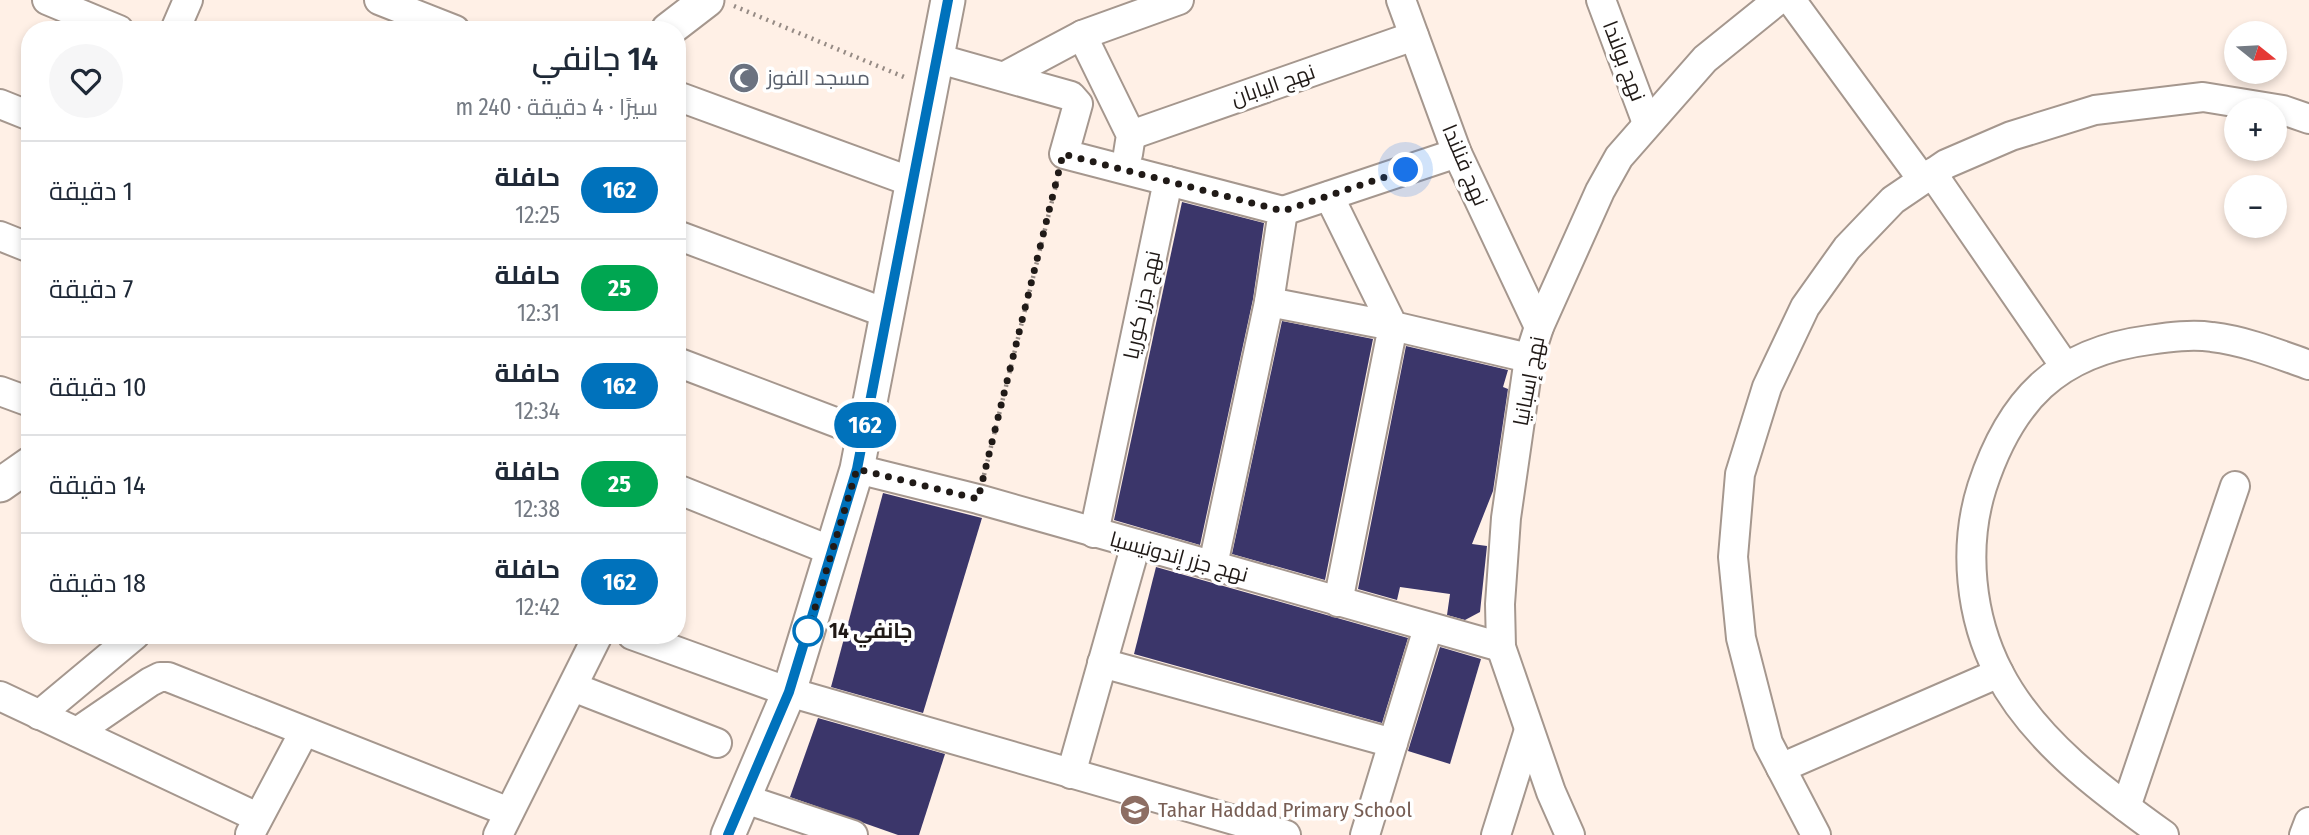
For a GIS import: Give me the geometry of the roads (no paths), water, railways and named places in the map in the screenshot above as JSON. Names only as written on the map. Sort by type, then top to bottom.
[{"type":"street","points":[[47,0],[97,21]]},
{"type":"street","points":[[180,21],[188,0]]},
{"type":"street","points":[[379,0],[432,21]]},
{"type":"street","points":[[728,835],[789,692],[857,469],[948,0]]},
{"type":"street","points":[[1005,76],[1082,35],[1179,0]]},
{"type":"street","name":"نهج فنلندا","points":[[1401,0],[1457,153],[1539,327]]},
{"type":"street","name":"نهج بولندا","points":[[1601,0],[1647,122]]},
{"type":"street","name":"نهج إسبانيا","points":[[1570,835],[1529,730],[1501,647],[1500,604],[1506,518],[1529,358],[1539,327],[1600,191],[1619,157],[1705,59],[1778,0]]},
{"type":"street","points":[[1791,0],[1927,176],[2064,365]]},
{"type":"street","points":[[685,21],[719,3]]},
{"type":"street","points":[[1082,35],[1131,135],[1126,170]]},
{"type":"street","name":"نهج اليابان","points":[[1131,135],[1414,36]]},
{"type":"street","points":[[933,73],[1005,76],[1076,99],[1078,104],[1063,154],[1283,211],[1457,153]]},
{"type":"street","points":[[1816,835],[1768,743],[1741,638],[1733,557],[1740,474],[1767,387],[1805,307],[1847,248],[1893,200],[1927,176],[2011,136],[2095,110],[2203,97],[2283,110],[2309,119]]},
{"type":"street","points":[[686,99],[912,182]]},
{"type":"street","points":[[0,104],[21,112]]},
{"type":"street","name":"نهج جزر كوريا","points":[[1094,533],[1168,181]]},
{"type":"street","points":[[1329,196],[1393,326],[1338,602]]},
{"type":"street","points":[[1213,565],[1269,302],[1283,211]]},
{"type":"street","points":[[0,236],[21,244]]},
{"type":"street","points":[[686,238],[886,313]]},
{"type":"street","points":[[1269,302],[1393,326],[1529,358]]},
{"type":"street","points":[[2164,835],[2056,748],[1999,673],[1975,596],[1970,550],[1976,504],[1990,463],[2009,424],[2034,393],[2064,365],[2100,350],[2175,337],[2211,337],[2243,343],[2309,365]]},
{"type":"street","points":[[686,365],[864,433]]},
{"type":"street","points":[[0,391],[21,399]]},
{"type":"street","name":"نهج جزر إندونيسيا","points":[[857,469],[978,499],[1501,647]]},
{"type":"street","points":[[0,485],[21,470]]},
{"type":"street","points":[[2126,807],[2235,486]]},
{"type":"street","points":[[686,493],[832,551]]},
{"type":"street","points":[[1071,774],[1136,544]]},
{"type":"street","points":[[1365,835],[1428,628]]},
{"type":"street","points":[[39,715],[124,644]]},
{"type":"street","points":[[77,732],[159,677],[168,677],[304,732],[503,823],[594,644]]},
{"type":"street","points":[[657,644],[789,692],[1286,835]]},
{"type":"street","points":[[1102,663],[1392,743]]},
{"type":"street","points":[[1782,768],[1999,673]]},
{"type":"street","points":[[573,687],[717,743]]},
{"type":"street","points":[[0,696],[77,732],[253,826],[304,732]]},
{"type":"street","points":[[1496,835],[1529,730]]},
{"type":"street","points":[[745,799],[853,835]]},
{"type":"street","points":[[2304,835],[2309,822]]},
{"type":"place","name":"مسجد الفوز","points":[[744,78]]},
{"type":"place","name":"14 جانفي","points":[[808,631]]},
{"type":"place","name":"Tahar Haddad Primary School","points":[[1135,810]]}]
